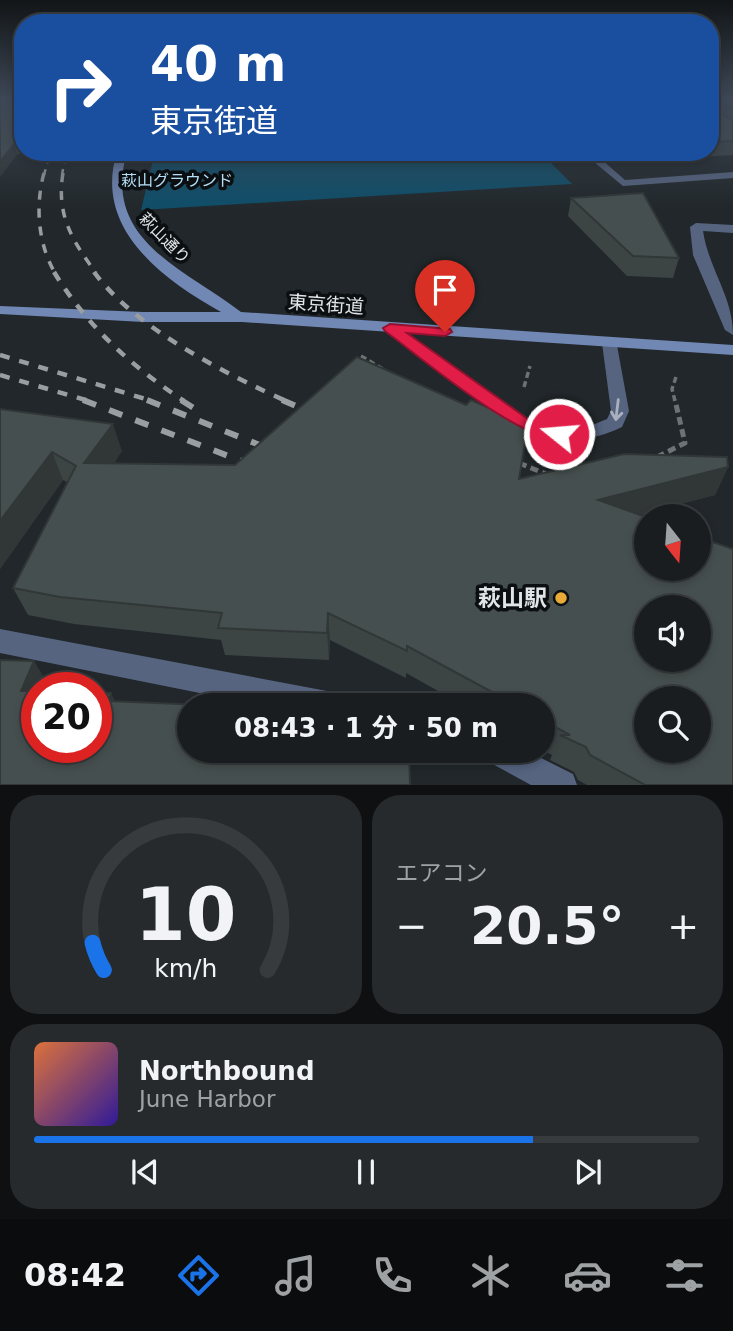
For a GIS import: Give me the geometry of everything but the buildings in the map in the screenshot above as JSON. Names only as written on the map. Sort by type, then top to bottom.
[{"type":"street","name":"萩山通り","points":[[121,161],[116,194],[122,219],[142,244],[195,291],[242,317]]},
{"type":"street","points":[[597,161],[623,183],[733,175]]},
{"type":"street","points":[[733,229],[696,228],[700,255],[733,330]]},
{"type":"street","name":"東京街道","points":[[0,310],[143,317],[242,317],[733,351]]},
{"type":"street","points":[[390,328],[523,423],[544,432],[573,436],[599,432],[615,424],[620,411],[611,343]]},
{"type":"street","points":[[0,641],[266,693]]},
{"type":"street","points":[[520,763],[562,785]]},
{"type":"path","points":[[523,391],[528,367],[539,360]]},
{"type":"path","points":[[515,461],[548,475]]},
{"type":"path","points":[[570,474],[581,468]]},
{"type":"green space","name":"萩山グラウンド","points":[[153,161],[549,161],[572,184],[141,210]]},
{"type":"railway","points":[[44,175],[48,161]]},
{"type":"railway","points":[[62,175],[64,161]]},
{"type":"railway","points":[[44,173],[40,224],[45,250],[55,273]]},
{"type":"railway","points":[[63,173],[61,188],[64,214],[73,238],[96,273]]},
{"type":"railway","points":[[54,272],[81,310],[111,344],[146,374],[184,401]]},
{"type":"railway","points":[[94,272],[111,292],[156,330],[209,363],[286,401]]},
{"type":"railway","points":[[0,355],[152,401]]},
{"type":"railway","points":[[0,375],[89,401]]},
{"type":"railway","points":[[83,400],[257,467]]},
{"type":"railway","points":[[147,400],[277,452]]},
{"type":"railway","points":[[181,400],[197,410]]},
{"type":"railway","points":[[282,400],[319,416]]},
{"type":"place","name":"萩山駅","points":[[561,598]]},
{"type":"route","points":[[445,332],[390,328],[523,423],[544,432],[559,434]]}]
